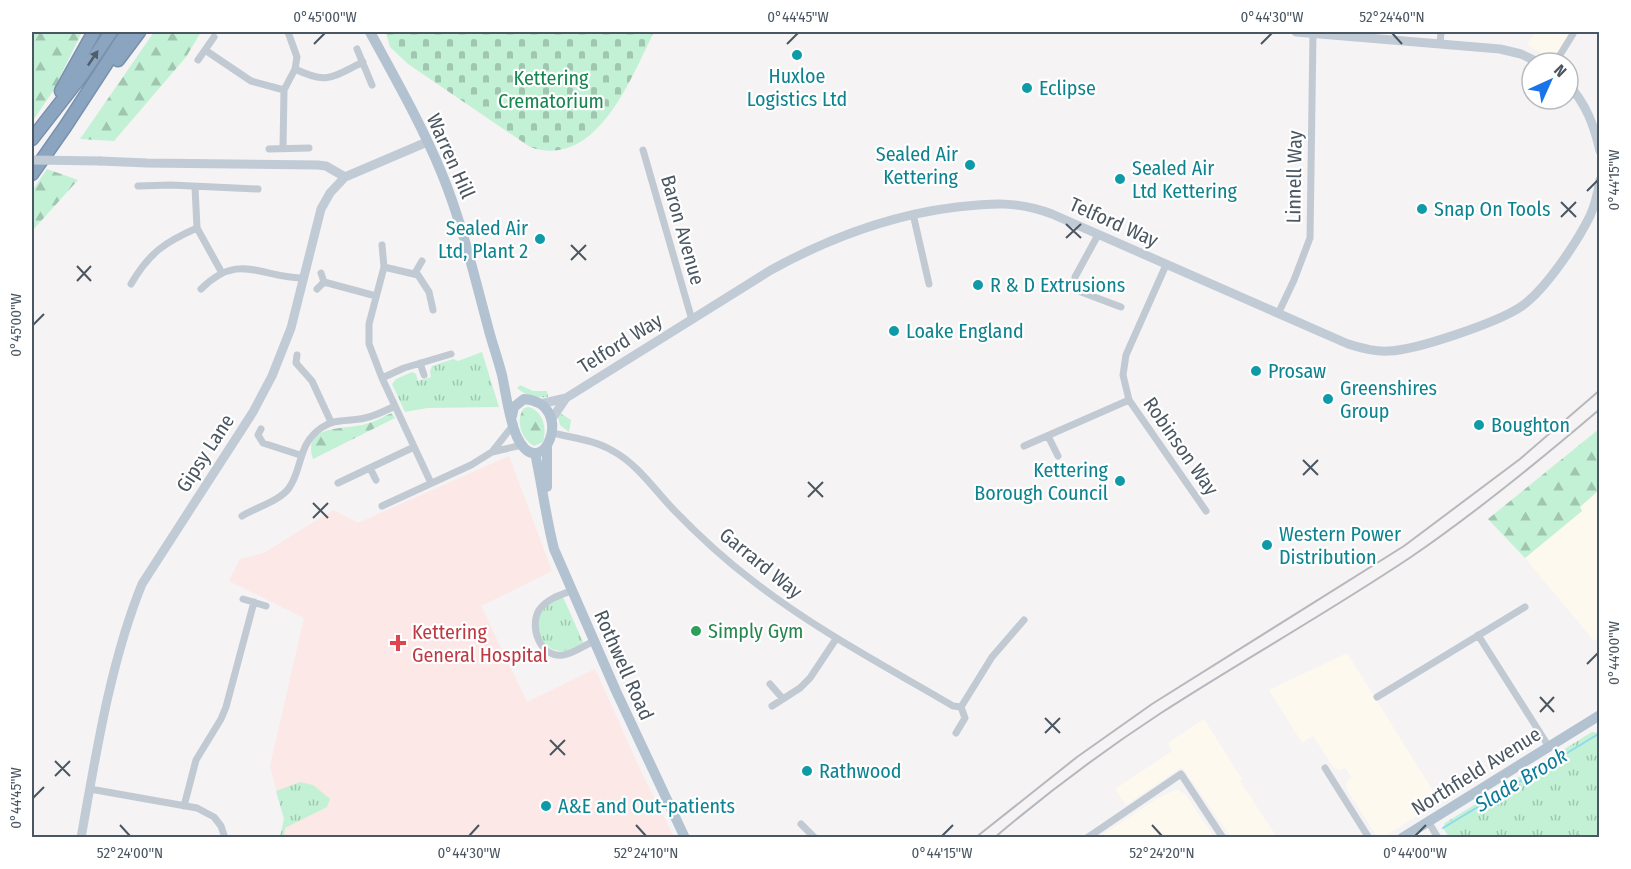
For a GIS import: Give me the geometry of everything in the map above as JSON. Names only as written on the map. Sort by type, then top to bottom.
[{"type":"highway","points":[[48,116],[94,32]]},
{"type":"highway","points":[[32,139],[82,75],[111,32]]},
{"type":"highway","points":[[65,128],[128,32]]},
{"type":"highway","points":[[32,174],[139,32]]},
{"type":"main road","name":"Warren Hill","points":[[370,32],[442,173],[458,219],[513,420]]},
{"type":"main road","name":"Warren Hill","points":[[501,370],[513,391],[524,399]]},
{"type":"main road","points":[[524,399],[540,404],[551,420],[553,433],[547,448],[541,453],[527,450],[516,435],[513,420],[514,407],[524,399]]},
{"type":"main road","name":"Rothwell Road","points":[[545,502],[547,448]]},
{"type":"main road","name":"Rothwell Road","points":[[535,453],[554,548],[571,591],[685,837]]},
{"type":"main road","name":"Northfield Avenue","points":[[1402,837],[1599,715]]},
{"type":"street","points":[[283,148],[284,90],[295,69],[297,57],[288,32]]},
{"type":"street","points":[[1296,32],[1500,49],[1520,54]]},
{"type":"street","points":[[1440,44],[1441,32]]},
{"type":"street","points":[[1562,51],[1573,32]]},
{"type":"street","name":"Linnell Way","points":[[1278,314],[1310,238],[1313,33]]},
{"type":"street","points":[[198,60],[213,37]]},
{"type":"street","points":[[357,49],[372,85]]},
{"type":"street","points":[[205,50],[251,81],[284,90]]},
{"type":"street","points":[[295,69],[323,79],[363,62]]},
{"type":"street","points":[[1580,99],[1590,116],[1599,151]]},
{"type":"street","name":"Gipsy Lane","points":[[81,837],[123,636],[136,599],[142,584],[266,390],[291,328],[321,209],[330,193],[345,177],[427,142]]},
{"type":"street","points":[[269,149],[309,148]]},
{"type":"street","name":"Baron Avenue","points":[[643,150],[692,320]]},
{"type":"street","points":[[32,160],[147,164],[318,165],[326,166],[345,177]]},
{"type":"street","name":"Telford Way","points":[[540,404],[566,398],[771,270],[804,253],[854,231],[912,214],[996,203],[1014,203],[1036,208],[1348,345],[1362,349],[1389,351],[1417,346],[1502,317],[1523,306],[1546,283],[1591,214],[1599,180]]},
{"type":"street","points":[[138,186],[171,185],[258,189]]},
{"type":"street","points":[[195,187],[197,228],[222,273]]},
{"type":"street","points":[[912,214],[929,284]]},
{"type":"street","points":[[131,284],[140,268],[155,251],[197,228]]},
{"type":"street","points":[[1098,235],[1075,277],[1076,287],[1081,292],[1121,307]]},
{"type":"street","points":[[382,245],[384,267],[368,336],[372,354],[382,378],[431,483]]},
{"type":"street","points":[[415,273],[422,261]]},
{"type":"street","name":"Robinson Way","points":[[1166,265],[1126,356],[1123,375],[1129,400],[1206,511]]},
{"type":"street","points":[[384,267],[415,273],[423,280],[429,292],[433,310]]},
{"type":"street","points":[[201,289],[212,278],[235,269],[249,268],[288,278],[304,278]]},
{"type":"street","points":[[321,273],[324,282]]},
{"type":"street","points":[[324,282],[376,296]]},
{"type":"street","points":[[317,289],[324,282]]},
{"type":"street","points":[[290,369],[296,363],[297,354]]},
{"type":"street","points":[[382,378],[451,354]]},
{"type":"street","points":[[296,363],[312,381],[331,422]]},
{"type":"street","points":[[420,363],[424,375]]},
{"type":"street","name":"Telford Way","points":[[551,420],[566,398]]},
{"type":"street","points":[[1024,446],[1129,400]]},
{"type":"street","points":[[242,516],[284,493],[294,479],[300,455],[306,443],[316,432],[331,422],[368,417],[395,406]]},
{"type":"street","points":[[492,452],[513,420]]},
{"type":"street","points":[[261,429],[258,435],[263,443],[300,455]]},
{"type":"street","name":"Garrard Way","points":[[553,433],[586,440],[616,452],[735,567],[797,613],[836,639],[953,706],[961,707]]},
{"type":"street","points":[[1048,436],[1058,456]]},
{"type":"street","points":[[382,506],[471,465],[492,452],[522,445]]},
{"type":"street","points":[[338,483],[414,447]]},
{"type":"street","points":[[370,468],[376,480]]},
{"type":"street","points":[[571,591],[552,599],[540,609],[534,624],[535,633],[546,650],[554,654],[563,655],[594,641]]},
{"type":"street","points":[[243,598],[266,606]]},
{"type":"street","points":[[184,806],[196,760],[226,707],[254,602]]},
{"type":"street","points":[[1377,697],[1525,607]]},
{"type":"street","points":[[956,733],[965,718],[961,707],[992,657],[1024,620]]},
{"type":"street","points":[[1478,635],[1549,747]]},
{"type":"street","points":[[772,706],[800,688],[810,678],[836,639]]},
{"type":"street","points":[[770,684],[783,699]]},
{"type":"street","points":[[1325,768],[1369,837]]},
{"type":"street","points":[[1087,837],[1181,774],[1223,837]]},
{"type":"street","points":[[90,789],[204,811],[214,817],[225,837]]},
{"type":"street","points":[[1428,821],[1438,837]]},
{"type":"street","points":[[801,824],[815,837]]},
{"type":"shaded area","points":[[1535,32],[1569,32],[1558,51],[1538,51],[1527,45]]},
{"type":"shaded area","name":"Kettering General Hospital","points":[[509,456],[552,571],[481,606],[527,702],[595,669],[643,776],[674,837],[280,837],[284,819],[270,766],[304,618],[229,581],[240,559],[264,553],[333,510],[358,523]]},
{"type":"shaded area","points":[[1599,490],[1599,636],[1594,641],[1525,558],[1582,511],[1579,507]]},
{"type":"shaded area","points":[[1347,653],[1440,802],[1383,837],[1376,835],[1347,790],[1346,783],[1351,777],[1345,768],[1340,770],[1334,768],[1313,736],[1302,743],[1269,690]]},
{"type":"shaded area","points":[[1204,719],[1242,779],[1240,781],[1277,837],[1231,837],[1182,767],[1126,805],[1115,789],[1172,751],[1168,743]]},
{"type":"shaded area","points":[[1177,789],[1186,795],[1214,837],[1099,837],[1158,798]]},
{"type":"green space","points":[[32,32],[82,32],[53,91],[32,122]]},
{"type":"green space","points":[[154,32],[201,32],[186,57],[114,141],[80,139]]},
{"type":"green space","name":"Kettering Crematorium","points":[[387,32],[653,32],[653,34],[608,116],[592,133],[574,146],[553,151],[530,147],[408,64],[390,47]]},
{"type":"green space","points":[[47,169],[78,180],[32,231],[32,191]]},
{"type":"green space","points":[[482,352],[499,407],[427,408],[405,412],[392,384],[396,379],[412,372],[416,374],[418,381],[431,377],[432,366],[453,359],[458,361]]},
{"type":"green space","points":[[520,385],[533,391],[547,391],[548,397],[528,395],[517,388]]},
{"type":"green space","points":[[529,407],[541,417],[545,432],[543,442],[534,446],[526,439],[520,423],[521,413],[524,408]]},
{"type":"green space","points":[[392,413],[395,418],[313,459],[311,447],[319,434],[328,430],[369,423]]},
{"type":"green space","points":[[560,413],[571,420],[569,432],[560,425],[558,417]]},
{"type":"green space","points":[[1599,429],[1599,490],[1580,507],[1582,511],[1525,558],[1488,519]]},
{"type":"green space","points":[[563,597],[584,644],[562,651],[548,647],[540,636],[538,623],[543,610],[552,602]]},
{"type":"green space","points":[[1592,732],[1599,733],[1599,837],[1449,837],[1443,828],[1445,823]]},
{"type":"green space","points":[[300,782],[313,785],[330,799],[327,807],[285,828],[284,837],[280,837],[284,819],[276,791]]},
{"type":"green space","points":[[1585,827],[1599,835],[1599,837],[1576,837]]},
{"type":"waterway","name":"Slade Brook","points":[[1443,828],[1600,733]]},
{"type":"railway","points":[[975,838],[1077,757],[1152,704],[1404,546],[1520,459],[1600,390]]},
{"type":"railway","points":[[994,838],[1034,805],[1139,727],[1349,597],[1436,540],[1507,486],[1600,409]]},
{"type":"place","name":"Huxloe Logistics Ltd","points":[[797,55]]},
{"type":"place","name":"Eclipse","points":[[1027,88]]},
{"type":"place","name":"Sealed Air Kettering","points":[[970,165]]},
{"type":"place","name":"Sealed Air Ltd Kettering","points":[[1120,179]]},
{"type":"place","name":"Snap On Tools","points":[[1422,209]]},
{"type":"place","name":"Sealed Air Ltd, Plant 2","points":[[540,239]]},
{"type":"place","name":"R & D Extrusions","points":[[978,285]]},
{"type":"place","name":"Loake England","points":[[894,331]]},
{"type":"place","name":"Prosaw","points":[[1256,371]]},
{"type":"place","name":"Greenshires Group","points":[[1328,399]]},
{"type":"place","name":"Boughton","points":[[1479,425]]},
{"type":"place","name":"Kettering Borough Council","points":[[1120,481]]},
{"type":"place","name":"Western Power Distribution","points":[[1267,545]]},
{"type":"place","name":"Simply Gym","points":[[696,631]]},
{"type":"place","name":"Kettering General Hospital","points":[[398,643]]},
{"type":"place","name":"Rathwood","points":[[807,771]]},
{"type":"place","name":"A&E and Out-patients","points":[[546,806]]}]
